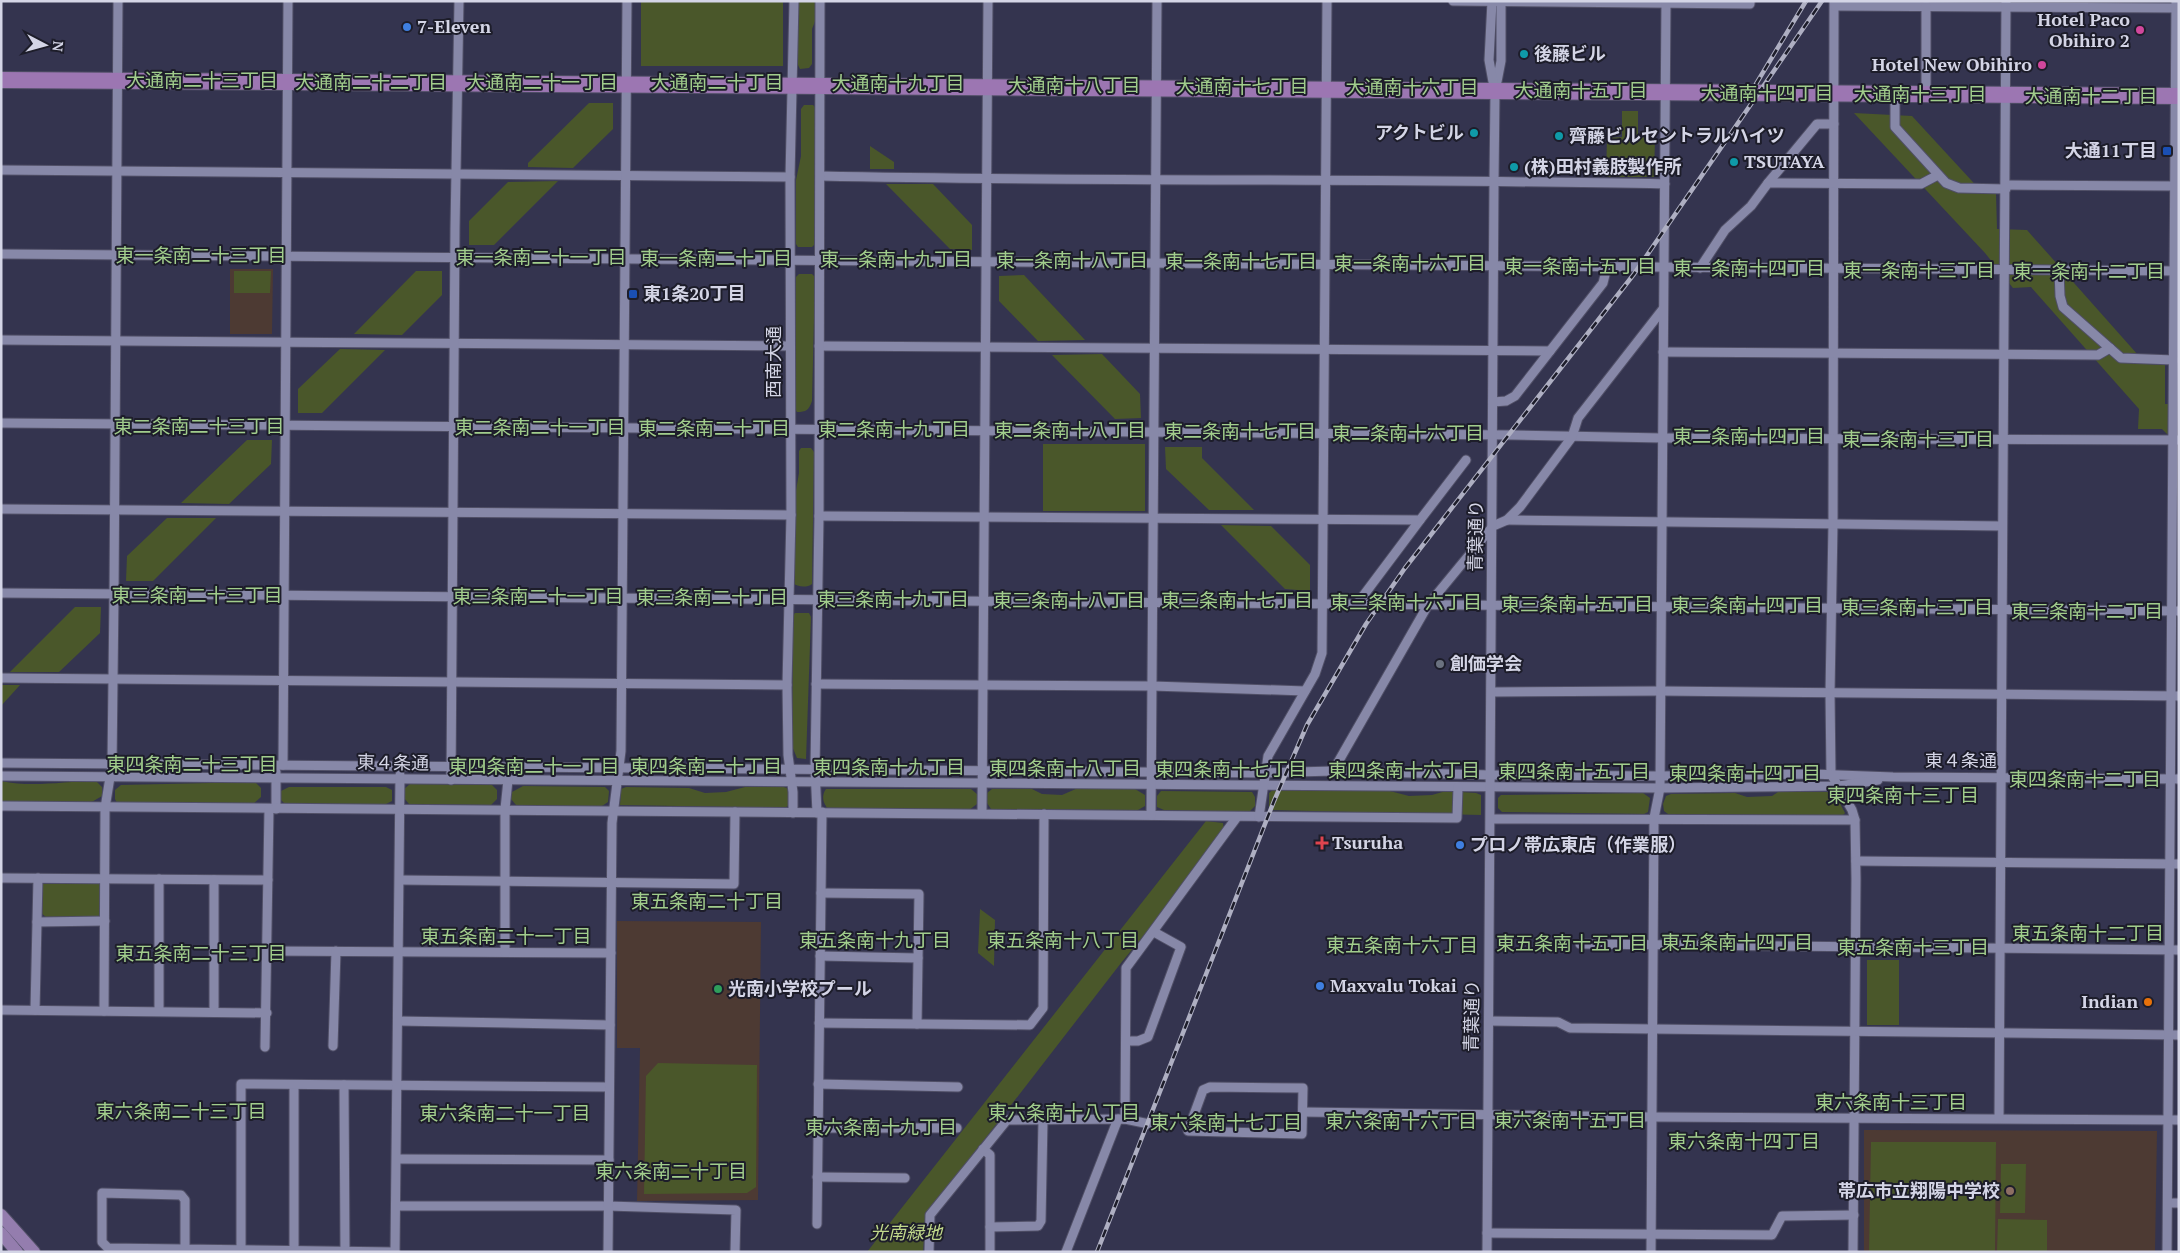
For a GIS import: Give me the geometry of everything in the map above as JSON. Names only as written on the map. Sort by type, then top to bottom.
[{"type":"highway","points":[[1,80],[987,89],[2177,96]]},
{"type":"main road","points":[[1,1215],[34,1252]]},
{"type":"main road","points":[[1,1233],[17,1252]]},
{"type":"street","points":[[104,1011],[105,808],[112,765],[118,1]]},
{"type":"street","points":[[266,1047],[268,880],[272,809],[279,765],[285,596],[288,1]]},
{"type":"street","points":[[452,780],[455,257],[459,1]]},
{"type":"street","points":[[608,1252],[613,811],[619,767],[622,683],[627,1]]},
{"type":"street","name":"西南大通","points":[[793,813],[792,782],[789,769],[787,685],[791,515],[790,177],[794,1]]},
{"type":"street","points":[[816,1224],[821,892],[820,812],[815,769],[820,260],[820,1]]},
{"type":"street","points":[[982,813],[988,1]]},
{"type":"street","points":[[1151,814],[1157,1]]},
{"type":"street","points":[[1259,817],[1268,756],[1315,674],[1322,652],[1327,1]]},
{"type":"street","points":[[1452,1],[1750,4],[1750,1]]},
{"type":"street","name":"青葉通り","points":[[1487,1252],[1495,92],[1489,60],[1496,2]]},
{"type":"street","points":[[1651,1252],[1654,818],[1660,788],[1666,2]]},
{"type":"street","points":[[1853,1252],[1856,946],[1855,820],[1852,810],[1831,774],[1830,693],[1834,524],[1834,3],[1926,6],[2006,4],[2177,6],[2174,1035],[2168,1120],[2167,1252]]},
{"type":"street","points":[[1998,1118],[2006,4]]},
{"type":"street","points":[[1926,6],[1926,95]]},
{"type":"street","points":[[1895,95],[1895,127],[1946,183],[1960,188],[2177,186]]},
{"type":"street","points":[[1700,268],[1725,230],[1751,206],[1817,124],[1834,124]]},
{"type":"street","points":[[1,170],[790,177]]},
{"type":"street","points":[[1768,183],[1922,184],[1938,175]]},
{"type":"street","points":[[820,176],[986,179],[1494,180],[1665,184]]},
{"type":"street","points":[[1,254],[2177,271]]},
{"type":"street","points":[[1493,402],[1506,401],[1515,396],[1603,283],[1607,267]]},
{"type":"street","points":[[2059,270],[2060,296],[2063,307],[2121,358],[2176,357]]},
{"type":"street","points":[[1332,771],[1428,605],[1492,526],[1506,520],[1520,507],[1572,437],[1578,418],[1664,309]]},
{"type":"street","points":[[1,340],[790,346]]},
{"type":"street","points":[[819,346],[1550,351]]},
{"type":"street","points":[[1663,352],[2098,355],[2110,348]]},
{"type":"street","points":[[1,424],[1492,435],[1662,438],[2176,440]]},
{"type":"street","points":[[1357,604],[1466,460]]},
{"type":"street","points":[[1,509],[791,515]]},
{"type":"street","points":[[818,516],[1420,520]]},
{"type":"street","points":[[1506,520],[2002,526]]},
{"type":"street","points":[[1,593],[2175,611]]},
{"type":"street","points":[[1,678],[787,685]]},
{"type":"street","points":[[816,684],[1152,686],[1305,691]]},
{"type":"street","points":[[1492,692],[1660,691],[2175,696]]},
{"type":"street","name":"東４条通","points":[[1,763],[1265,773],[1332,771],[1491,775],[1831,774],[1893,777],[2175,779]]},
{"type":"street","points":[[184,1250],[185,1200],[181,1194],[102,1192],[102,1242],[108,1248],[134,1250],[396,1252],[400,767]]},
{"type":"street","name":"東４条通","points":[[1,776],[1491,788],[1839,786],[1893,777]]},
{"type":"street","points":[[505,952],[505,809],[508,780]]},
{"type":"street","points":[[1,806],[1457,818],[1458,787]]},
{"type":"street","points":[[400,880],[734,884],[735,812]]},
{"type":"street","points":[[819,1023],[1030,1025],[1043,1008],[1044,814]]},
{"type":"street","points":[[1066,1252],[1122,1119],[1126,1041],[1126,968],[1237,817]]},
{"type":"street","points":[[1491,819],[1855,820]]},
{"type":"street","points":[[1856,861],[2174,864]]},
{"type":"street","points":[[1,878],[268,880]]},
{"type":"street","points":[[35,1010],[38,878]]},
{"type":"street","points":[[159,880],[159,1011]]},
{"type":"street","points":[[214,880],[214,1012]]},
{"type":"street","points":[[821,892],[919,894],[917,1024]]},
{"type":"street","points":[[37,922],[105,921]]},
{"type":"street","points":[[1126,1041],[1138,1041],[1148,1037],[1182,947],[1154,932]]},
{"type":"street","points":[[1580,944],[2174,950]]},
{"type":"street","points":[[267,951],[611,953]]},
{"type":"street","points":[[333,1046],[336,951]]},
{"type":"street","points":[[820,956],[918,958]]},
{"type":"street","points":[[1,1010],[266,1013]]},
{"type":"street","points":[[398,1021],[610,1025]]},
{"type":"street","points":[[1488,1021],[1558,1022],[1570,1028],[2174,1035]]},
{"type":"street","points":[[241,1250],[241,1084],[609,1087]]},
{"type":"street","points":[[818,1084],[958,1087]]},
{"type":"street","points":[[294,1085],[294,1250]]},
{"type":"street","points":[[344,1085],[345,1251]]},
{"type":"street","points":[[1210,1087],[1303,1088],[1303,1112],[1302,1134],[1188,1131],[1202,1090],[1210,1087]]},
{"type":"street","points":[[1303,1112],[1652,1118],[2179,1120]]},
{"type":"street","points":[[930,1252],[930,1215],[1007,1120],[1122,1119],[1159,1126]]},
{"type":"street","points":[[990,1227],[1038,1226],[1041,1221],[1043,1120]]},
{"type":"street","points":[[818,1128],[957,1128]]},
{"type":"street","points":[[983,1149],[990,1154],[990,1252]]},
{"type":"street","points":[[397,1159],[609,1160]]},
{"type":"street","points":[[817,1177],[905,1178]]},
{"type":"street","points":[[2168,1203],[2179,1203]]},
{"type":"street","points":[[396,1206],[608,1206],[736,1210],[735,1252]]},
{"type":"street","points":[[1487,1233],[1772,1235],[1782,1216],[1854,1215]]},
{"type":"shaded area","points":[[230,269],[273,269],[272,334],[230,334]]},
{"type":"shaded area","points":[[617,921],[761,922],[758,1200],[637,1201],[640,1048],[617,1048]]},
{"type":"shaded area","name":"帯広市立翔陽中学校","points":[[1864,1130],[2157,1131],[2155,1252],[1864,1252]]},
{"type":"green space","points":[[641,1],[783,1],[783,66],[641,66]]},
{"type":"green space","points":[[798,1],[816,1],[816,19],[812,29],[812,64],[809,68],[800,69],[798,65]]},
{"type":"green space","points":[[589,103],[613,103],[613,129],[573,168],[528,167],[528,163]]},
{"type":"green space","points":[[804,105],[813,105],[816,108],[817,174],[814,245],[812,247],[798,247],[796,244],[796,180],[801,156],[801,109]]},
{"type":"green space","points":[[1622,111],[1638,111],[1638,137],[1655,138],[1654,177],[1606,177],[1607,138],[1622,137]]},
{"type":"green space","points":[[1854,113],[1912,116],[1983,193],[1996,194],[1997,229],[2027,230],[2146,364],[2165,365],[2165,404],[2179,404],[2179,446],[2162,429],[2138,429],[2139,409],[2031,287],[2013,288],[1985,253]]},
{"type":"green space","points":[[870,146],[894,162],[894,169],[870,169]]},
{"type":"green space","points":[[558,181],[494,245],[469,245],[469,221],[508,182]]},
{"type":"green space","points":[[886,184],[933,184],[972,225],[972,250],[950,249]]},
{"type":"green space","points":[[234,271],[271,271],[270,293],[234,293]]},
{"type":"green space","points":[[416,271],[442,271],[442,295],[402,335],[354,334]]},
{"type":"green space","points":[[799,274],[812,274],[815,277],[812,401],[810,407],[803,412],[797,412],[794,407],[796,277]]},
{"type":"green space","points":[[1024,275],[1085,340],[1038,341],[999,301],[999,276]]},
{"type":"green space","points":[[340,349],[385,350],[322,413],[298,413],[298,389]]},
{"type":"green space","points":[[1102,354],[1140,394],[1141,418],[1115,419],[1052,355]]},
{"type":"green space","points":[[247,440],[272,440],[271,464],[229,504],[181,503]]},
{"type":"green space","points":[[1043,444],[1145,444],[1145,511],[1043,511]]},
{"type":"green space","points":[[1165,447],[1202,447],[1202,458],[1254,510],[1209,510],[1166,469]]},
{"type":"green space","points":[[801,448],[811,448],[814,452],[812,584],[805,586],[793,583],[794,502],[799,473],[799,451]]},
{"type":"green space","points":[[167,518],[216,518],[153,581],[126,581],[127,556]]},
{"type":"green space","points":[[1221,525],[1271,526],[1310,565],[1310,591],[1285,589]]},
{"type":"green space","points":[[75,607],[101,607],[100,633],[59,672],[10,672]]},
{"type":"green space","points":[[795,613],[809,613],[811,617],[806,759],[797,758],[792,746],[793,616]]},
{"type":"green space","points":[[1,685],[20,685],[1,706]]},
{"type":"green space","points":[[1,781],[37,784],[96,781],[102,787],[102,796],[90,803],[1,802]]},
{"type":"green space","points":[[255,782],[261,788],[261,797],[253,804],[117,803],[115,799],[115,790],[121,785]]},
{"type":"green space","points":[[410,784],[492,785],[497,790],[497,799],[491,805],[409,804],[404,798],[403,790]]},
{"type":"green space","points":[[523,786],[605,787],[609,791],[608,802],[599,808],[516,805],[511,799],[512,792]]},
{"type":"green space","points":[[289,787],[386,787],[392,790],[392,801],[384,805],[285,804],[281,800],[281,791]]},
{"type":"green space","points":[[626,787],[689,788],[705,793],[726,792],[745,787],[784,787],[789,789],[789,805],[785,808],[620,805],[621,789]]},
{"type":"green space","points":[[1078,788],[1135,789],[1145,795],[1145,806],[1138,810],[991,809],[987,803],[987,793],[992,789],[1032,789],[1042,794],[1062,795]]},
{"type":"green space","points":[[826,789],[971,789],[978,795],[977,804],[969,810],[828,809],[823,799]]},
{"type":"green space","points":[[1274,789],[1386,790],[1409,796],[1432,795],[1446,791],[1476,793],[1481,795],[1481,815],[1269,810],[1269,793]]},
{"type":"green space","points":[[1161,791],[1252,792],[1255,797],[1255,806],[1249,812],[1164,810],[1157,807],[1157,796]]},
{"type":"green space","points":[[1778,792],[1834,792],[1845,813],[1842,816],[1668,814],[1664,811],[1663,804],[1666,796],[1671,794],[1735,793],[1747,797],[1772,796]]},
{"type":"green space","points":[[1643,793],[1650,798],[1648,812],[1644,814],[1502,812],[1498,808],[1498,798],[1501,795]]},
{"type":"green space","name":"光南緑地","points":[[1206,821],[1223,823],[1224,830],[926,1215],[923,1252],[867,1252]]},
{"type":"green space","points":[[101,883],[100,917],[47,918],[40,912],[41,884]]},
{"type":"green space","points":[[980,909],[995,920],[994,966],[978,953]]},
{"type":"green space","points":[[1867,960],[1899,960],[1899,1025],[1867,1025]]},
{"type":"green space","points":[[658,1063],[757,1065],[756,1187],[747,1193],[644,1194],[646,1076]]},
{"type":"green space","points":[[1871,1142],[1996,1142],[1995,1252],[1869,1252]]},
{"type":"green space","points":[[2001,1164],[2026,1164],[2025,1213],[2000,1213]]},
{"type":"green space","points":[[1998,1219],[2047,1220],[2047,1252],[1997,1252]]},
{"type":"railway","points":[[1756,84],[1806,1]]},
{"type":"railway","points":[[1097,1252],[1274,801],[1307,725],[1366,624],[1405,568],[1634,274],[1822,1]]},
{"type":"place","name":"7-Eleven","points":[[407,27]]},
{"type":"place","name":"Hotel Paco Obihiro 2","points":[[2140,30]]},
{"type":"place","name":"後藤ビル","points":[[1524,54]]},
{"type":"place","name":"Hotel New Obihiro","points":[[2042,65]]},
{"type":"place","name":"アクトビル","points":[[1474,133]]},
{"type":"place","name":"齊藤ビルセントラルハイツ","points":[[1559,136]]},
{"type":"place","name":"大通11丁目","points":[[2167,151]]},
{"type":"place","name":"TSUTAYA","points":[[1734,162]]},
{"type":"place","name":"(株)田村義肢製作所","points":[[1514,167]]},
{"type":"place","name":"東1条20丁目","points":[[633,294]]},
{"type":"place","name":"創価学会","points":[[1440,664]]},
{"type":"place","name":"Tsuruha","points":[[1322,843]]},
{"type":"place","name":"プロノ帯広東店（作業服）","points":[[1460,845]]},
{"type":"place","name":"Maxvalu Tokai","points":[[1320,986]]},
{"type":"place","name":"光南小学校プール","points":[[718,989]]},
{"type":"place","name":"Indian","points":[[2148,1002]]},
{"type":"place","name":"帯広市立翔陽中学校","points":[[2010,1191]]},
{"type":"district","name":"大通南二十三丁目","points":[[202,80]]},
{"type":"district","name":"大通南二十二丁目","points":[[371,82]]},
{"type":"district","name":"大通南二十一丁目","points":[[542,82]]},
{"type":"district","name":"大通南二十丁目","points":[[717,82]]},
{"type":"district","name":"大通南十九丁目","points":[[898,83]]},
{"type":"district","name":"大通南十八丁目","points":[[1074,85]]},
{"type":"district","name":"大通南十七丁目","points":[[1242,86]]},
{"type":"district","name":"大通南十六丁目","points":[[1412,87]]},
{"type":"district","name":"大通南十五丁目","points":[[1581,90]]},
{"type":"district","name":"大通南十四丁目","points":[[1767,93]]},
{"type":"district","name":"大通南十三丁目","points":[[1920,94]]},
{"type":"district","name":"大通南十二丁目","points":[[2091,96]]},
{"type":"district","name":"東一条南二十三丁目","points":[[201,255]]},
{"type":"district","name":"東一条南二十一丁目","points":[[541,257]]},
{"type":"district","name":"東一条南二十丁目","points":[[716,258]]},
{"type":"district","name":"東一条南十九丁目","points":[[896,259]]},
{"type":"district","name":"東一条南十八丁目","points":[[1072,260]]},
{"type":"district","name":"東一条南十七丁目","points":[[1241,261]]},
{"type":"district","name":"東一条南十六丁目","points":[[1410,263]]},
{"type":"district","name":"東一条南十五丁目","points":[[1580,266]]},
{"type":"district","name":"東一条南十四丁目","points":[[1749,268]]},
{"type":"district","name":"東一条南十三丁目","points":[[1919,270]]},
{"type":"district","name":"東一条南十二丁目","points":[[2089,271]]},
{"type":"district","name":"東二条南二十三丁目","points":[[199,426]]},
{"type":"district","name":"東二条南二十一丁目","points":[[540,427]]},
{"type":"district","name":"東二条南二十丁目","points":[[714,428]]},
{"type":"district","name":"東二条南十九丁目","points":[[894,429]]},
{"type":"district","name":"東二条南十八丁目","points":[[1070,430]]},
{"type":"district","name":"東二条南十七丁目","points":[[1240,431]]},
{"type":"district","name":"東二条南十六丁目","points":[[1408,433]]},
{"type":"district","name":"東二条南十四丁目","points":[[1749,436]]},
{"type":"district","name":"東二条南十三丁目","points":[[1918,439]]},
{"type":"district","name":"東三条南二十三丁目","points":[[197,595]]},
{"type":"district","name":"東三条南二十一丁目","points":[[538,596]]},
{"type":"district","name":"東三条南二十丁目","points":[[712,597]]},
{"type":"district","name":"東三条南十九丁目","points":[[893,599]]},
{"type":"district","name":"東三条南十八丁目","points":[[1069,600]]},
{"type":"district","name":"東三条南十七丁目","points":[[1237,600]]},
{"type":"district","name":"東三条南十六丁目","points":[[1406,602]]},
{"type":"district","name":"東三条南十五丁目","points":[[1577,604]]},
{"type":"district","name":"東三条南十四丁目","points":[[1747,605]]},
{"type":"district","name":"東三条南十三丁目","points":[[1917,607]]},
{"type":"district","name":"東三条南十二丁目","points":[[2087,611]]},
{"type":"district","name":"東四条南二十三丁目","points":[[192,764]]},
{"type":"district","name":"東四条南二十一丁目","points":[[534,766]]},
{"type":"district","name":"東四条南二十丁目","points":[[706,766]]},
{"type":"district","name":"東四条南十九丁目","points":[[889,767]]},
{"type":"district","name":"東四条南十八丁目","points":[[1065,768]]},
{"type":"district","name":"東四条南十七丁目","points":[[1231,769]]},
{"type":"district","name":"東四条南十六丁目","points":[[1404,770]]},
{"type":"district","name":"東四条南十五丁目","points":[[1574,771]]},
{"type":"district","name":"東四条南十四丁目","points":[[1745,773]]},
{"type":"district","name":"東四条南十二丁目","points":[[2085,779]]},
{"type":"district","name":"東四条南十三丁目","points":[[1903,795]]},
{"type":"district","name":"東五条南二十丁目","points":[[707,901]]},
{"type":"district","name":"東五条南十二丁目","points":[[2088,933]]},
{"type":"district","name":"東五条南二十一丁目","points":[[506,936]]},
{"type":"district","name":"東五条南十九丁目","points":[[875,940]]},
{"type":"district","name":"東五条南十八丁目","points":[[1063,940]]},
{"type":"district","name":"東五条南十四丁目","points":[[1737,942]]},
{"type":"district","name":"東五条南十五丁目","points":[[1572,943]]},
{"type":"district","name":"東五条南十六丁目","points":[[1402,945]]},
{"type":"district","name":"東五条南十三丁目","points":[[1913,947]]},
{"type":"district","name":"東五条南二十三丁目","points":[[201,953]]},
{"type":"district","name":"東六条南十三丁目","points":[[1891,1102]]},
{"type":"district","name":"東六条南二十三丁目","points":[[181,1111]]},
{"type":"district","name":"東六条南十八丁目","points":[[1064,1112]]},
{"type":"district","name":"東六条南二十一丁目","points":[[505,1113]]},
{"type":"district","name":"東六条南十五丁目","points":[[1570,1120]]},
{"type":"district","name":"東六条南十六丁目","points":[[1401,1121]]},
{"type":"district","name":"東六条南十七丁目","points":[[1226,1122]]},
{"type":"district","name":"東六条南十九丁目","points":[[881,1127]]},
{"type":"district","name":"東六条南十四丁目","points":[[1744,1141]]},
{"type":"district","name":"東六条南二十丁目","points":[[671,1171]]}]
